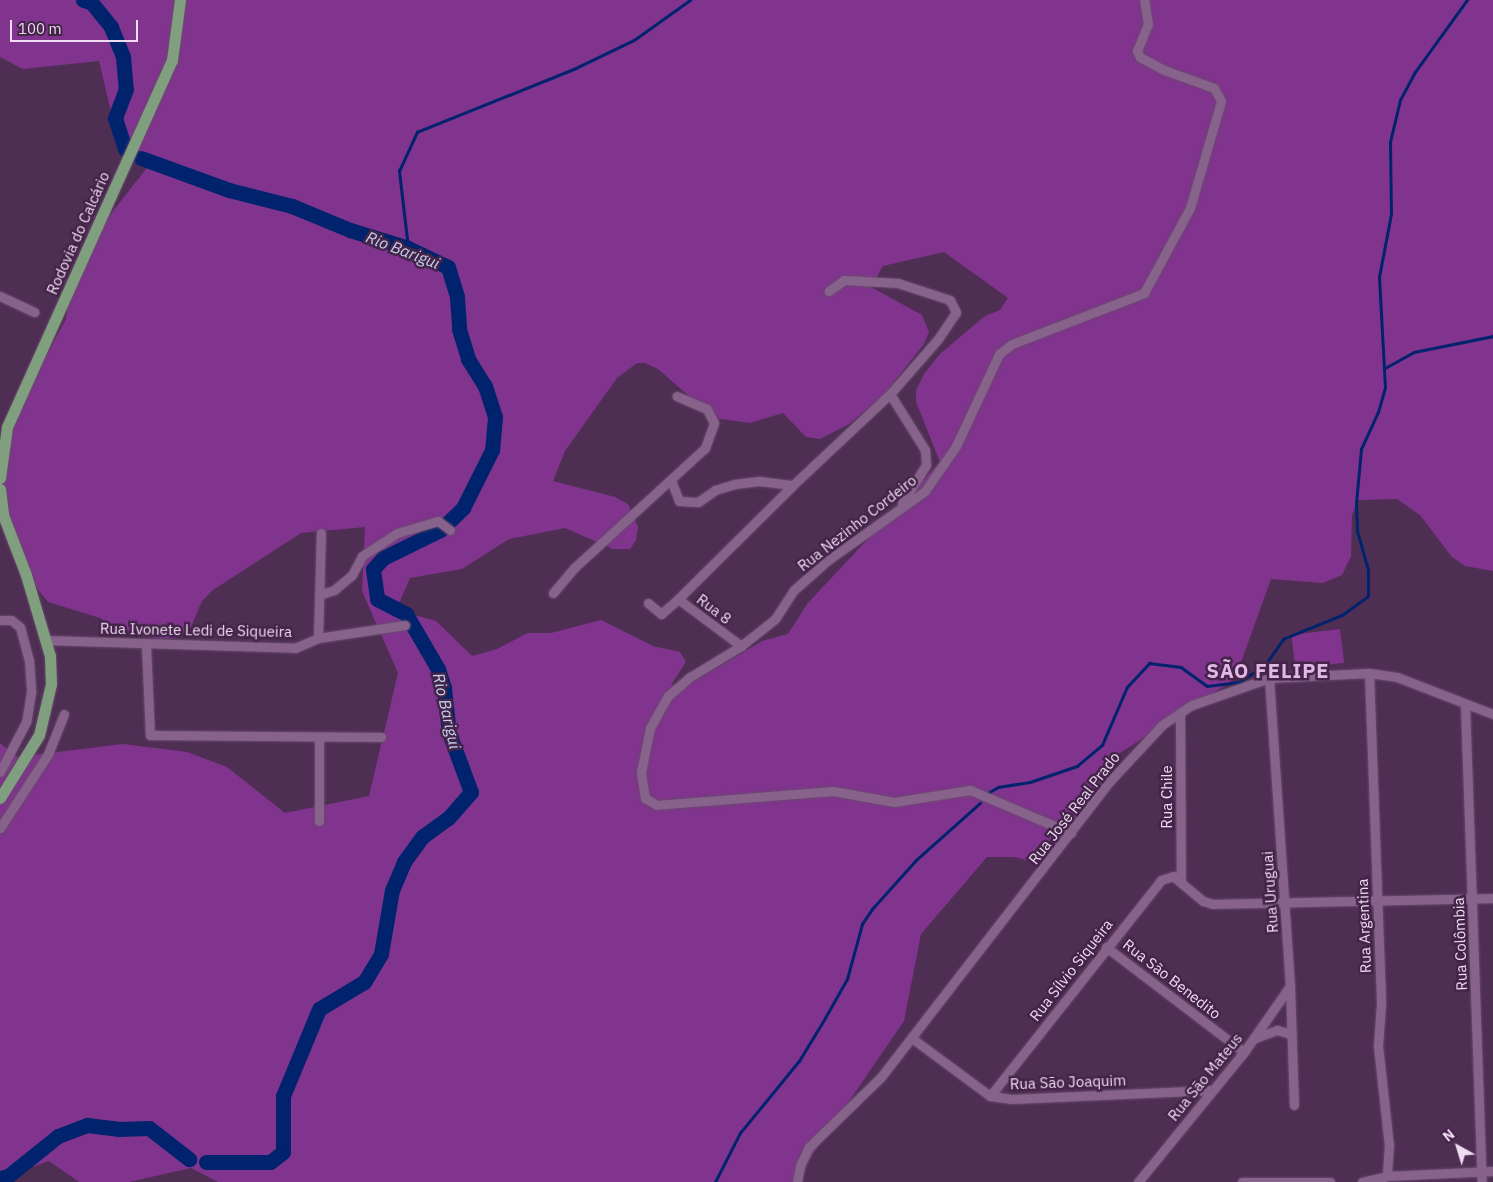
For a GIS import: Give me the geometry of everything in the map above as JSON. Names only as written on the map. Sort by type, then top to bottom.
[{"type":"main road","name":"Rodovia do Calcário","points":[[0,478],[7,427],[172,60],[180,0]]},
{"type":"main road","points":[[0,489],[3,515],[26,574],[45,640],[51,684],[39,735],[0,798]]},
{"type":"street","name":"Rua Nezinho Cordeiro","points":[[1071,833],[970,790],[894,802],[833,791],[657,805],[645,798],[641,772],[650,728],[668,696],[690,677],[741,646],[775,619],[794,590],[828,560],[925,491],[956,446],[999,354],[1012,344],[1138,296],[1150,282],[1193,201],[1221,102],[1214,88],[1145,61],[1137,51],[1148,24],[1144,0]]},
{"type":"street","points":[[678,599],[792,485],[890,394],[938,339],[956,312],[950,300],[898,283],[862,279],[844,280],[829,291]]},
{"type":"street","points":[[0,296],[34,312]]},
{"type":"street","points":[[890,394],[925,450],[926,465],[898,510]]},
{"type":"street","points":[[553,593],[574,568],[705,448],[714,423],[707,409],[677,396]]},
{"type":"street","points":[[671,480],[679,501],[688,502],[698,502],[715,490],[735,484],[759,481],[792,485]]},
{"type":"street","points":[[319,594],[334,590],[352,576],[362,556],[397,533],[438,521],[450,530]]},
{"type":"street","points":[[318,638],[321,533]]},
{"type":"street","name":"Rua 8","points":[[648,603],[661,614],[678,599],[741,646]]},
{"type":"street","points":[[0,620],[11,620],[20,627],[29,660],[31,692],[26,722],[0,772]]},
{"type":"street","name":"Rua Ivonete Ledi de Siqueira","points":[[45,640],[146,645],[295,648],[318,638],[405,625]]},
{"type":"street","points":[[146,645],[150,735],[381,737]]},
{"type":"street","name":"Rua José Real Prado","points":[[797,1182],[800,1166],[809,1147],[881,1077],[913,1039],[1110,781],[1162,725],[1192,705],[1269,678],[1369,673],[1397,677],[1465,705],[1493,714]]},
{"type":"street","name":"Rua Argentina","points":[[1369,673],[1381,1004],[1378,1046],[1390,1146],[1387,1176]]},
{"type":"street","name":"Rua Uruguai","points":[[1269,678],[1290,986],[1294,1104]]},
{"type":"street","name":"Rua Colômbia","points":[[1465,705],[1482,1182]]},
{"type":"street","name":"Rua Chile","points":[[1180,713],[1181,880]]},
{"type":"street","points":[[0,828],[48,754],[64,714]]},
{"type":"street","points":[[319,821],[320,737]]},
{"type":"street","name":"Rua Sílvio Siqueira","points":[[990,1096],[1106,946],[1161,880],[1173,876],[1181,880]]},
{"type":"street","points":[[1181,880],[1203,901],[1213,904],[1284,900],[1377,903],[1493,898]]},
{"type":"street","name":"Rua São Benedito","points":[[1106,946],[1244,1052]]},
{"type":"street","name":"Rua São Mateus","points":[[1138,1182],[1244,1052],[1290,986]]},
{"type":"street","points":[[1254,1038],[1277,1030],[1291,1034]]},
{"type":"street","name":"Rua São Joaquim","points":[[913,1039],[990,1096],[1012,1099],[1213,1090]]},
{"type":"street","points":[[1362,1182],[1387,1176],[1493,1171]]},
{"type":"street","points":[[1242,1182],[1330,1182]]},
{"type":"shaded area","points":[[0,0],[1493,0],[1493,571],[1465,566],[1452,557],[1420,515],[1397,499],[1358,500],[1352,515],[1351,556],[1342,575],[1323,583],[1271,579],[1235,679],[1120,753],[1053,850],[1043,859],[1030,861],[1015,857],[987,857],[921,934],[904,1021],[802,1170],[802,1182],[218,1182],[191,1168],[129,1182],[79,1182],[49,1161],[0,1178],[0,743],[17,757],[123,744],[187,752],[227,767],[285,813],[369,796],[398,673],[362,591],[365,527],[301,533],[213,590],[202,601],[190,629],[175,638],[159,639],[122,632],[100,618],[48,602],[31,581],[5,506],[4,473],[8,441],[38,371],[66,319],[68,300],[98,230],[150,164],[113,120],[99,61],[23,69],[0,57]],"holes":[[[944,252],[1008,298],[1000,310],[985,316],[940,354],[924,374],[916,390],[916,402],[940,462],[807,604],[788,634],[762,641],[693,682],[671,685],[686,662],[680,652],[653,646],[601,620],[551,633],[528,633],[497,649],[472,656],[436,621],[396,610],[410,578],[462,569],[509,539],[565,528],[613,549],[630,549],[636,540],[638,527],[628,504],[615,497],[553,481],[565,451],[617,378],[637,363],[645,363],[658,369],[714,418],[750,423],[783,413],[806,437],[820,439],[849,424],[883,396],[924,344],[929,332],[922,315],[871,287],[883,266]]]},
{"type":"shaded area","points":[[1340,629],[1344,663],[1296,669],[1291,635]]},
{"type":"waterway","name":"Rio Barigui","points":[[83,0],[91,2],[111,27],[123,57],[126,89],[115,118],[125,149]]},
{"type":"waterway","points":[[408,248],[399,171],[417,132],[576,68],[634,40],[690,0]]},
{"type":"waterway","points":[[986,794],[998,787],[1030,782],[1077,766],[1102,745],[1127,687],[1149,663],[1181,667],[1207,686],[1239,682],[1265,665],[1283,639],[1342,615],[1368,596],[1368,570],[1357,531],[1356,503],[1361,449],[1378,412],[1385,388],[1379,277],[1391,214],[1390,142],[1400,100],[1415,72],[1467,0]]},
{"type":"waterway","name":"Rio Barigui","points":[[141,158],[229,190],[292,206],[350,230],[408,248],[448,267],[457,297],[459,329],[468,359],[485,386],[495,417],[492,450],[463,508],[440,530],[383,558],[373,569],[377,599],[406,614],[438,669],[444,688],[449,733],[471,792],[448,818],[422,837],[404,862],[392,890],[381,954],[364,982],[319,1009],[283,1096],[283,1152],[270,1162],[206,1162]]},
{"type":"waterway","points":[[1385,368],[1414,352],[1493,336]]},
{"type":"waterway","points":[[715,1182],[740,1133],[799,1061],[825,1018],[847,979],[862,924],[872,909],[915,861],[980,803]]},
{"type":"waterway","name":"Rio Barigui","points":[[0,1178],[8,1176],[58,1136],[87,1125],[118,1129],[149,1128],[189,1159]]},
{"type":"district","name":"SÃO FELIPE","points":[[1268,670]]}]
